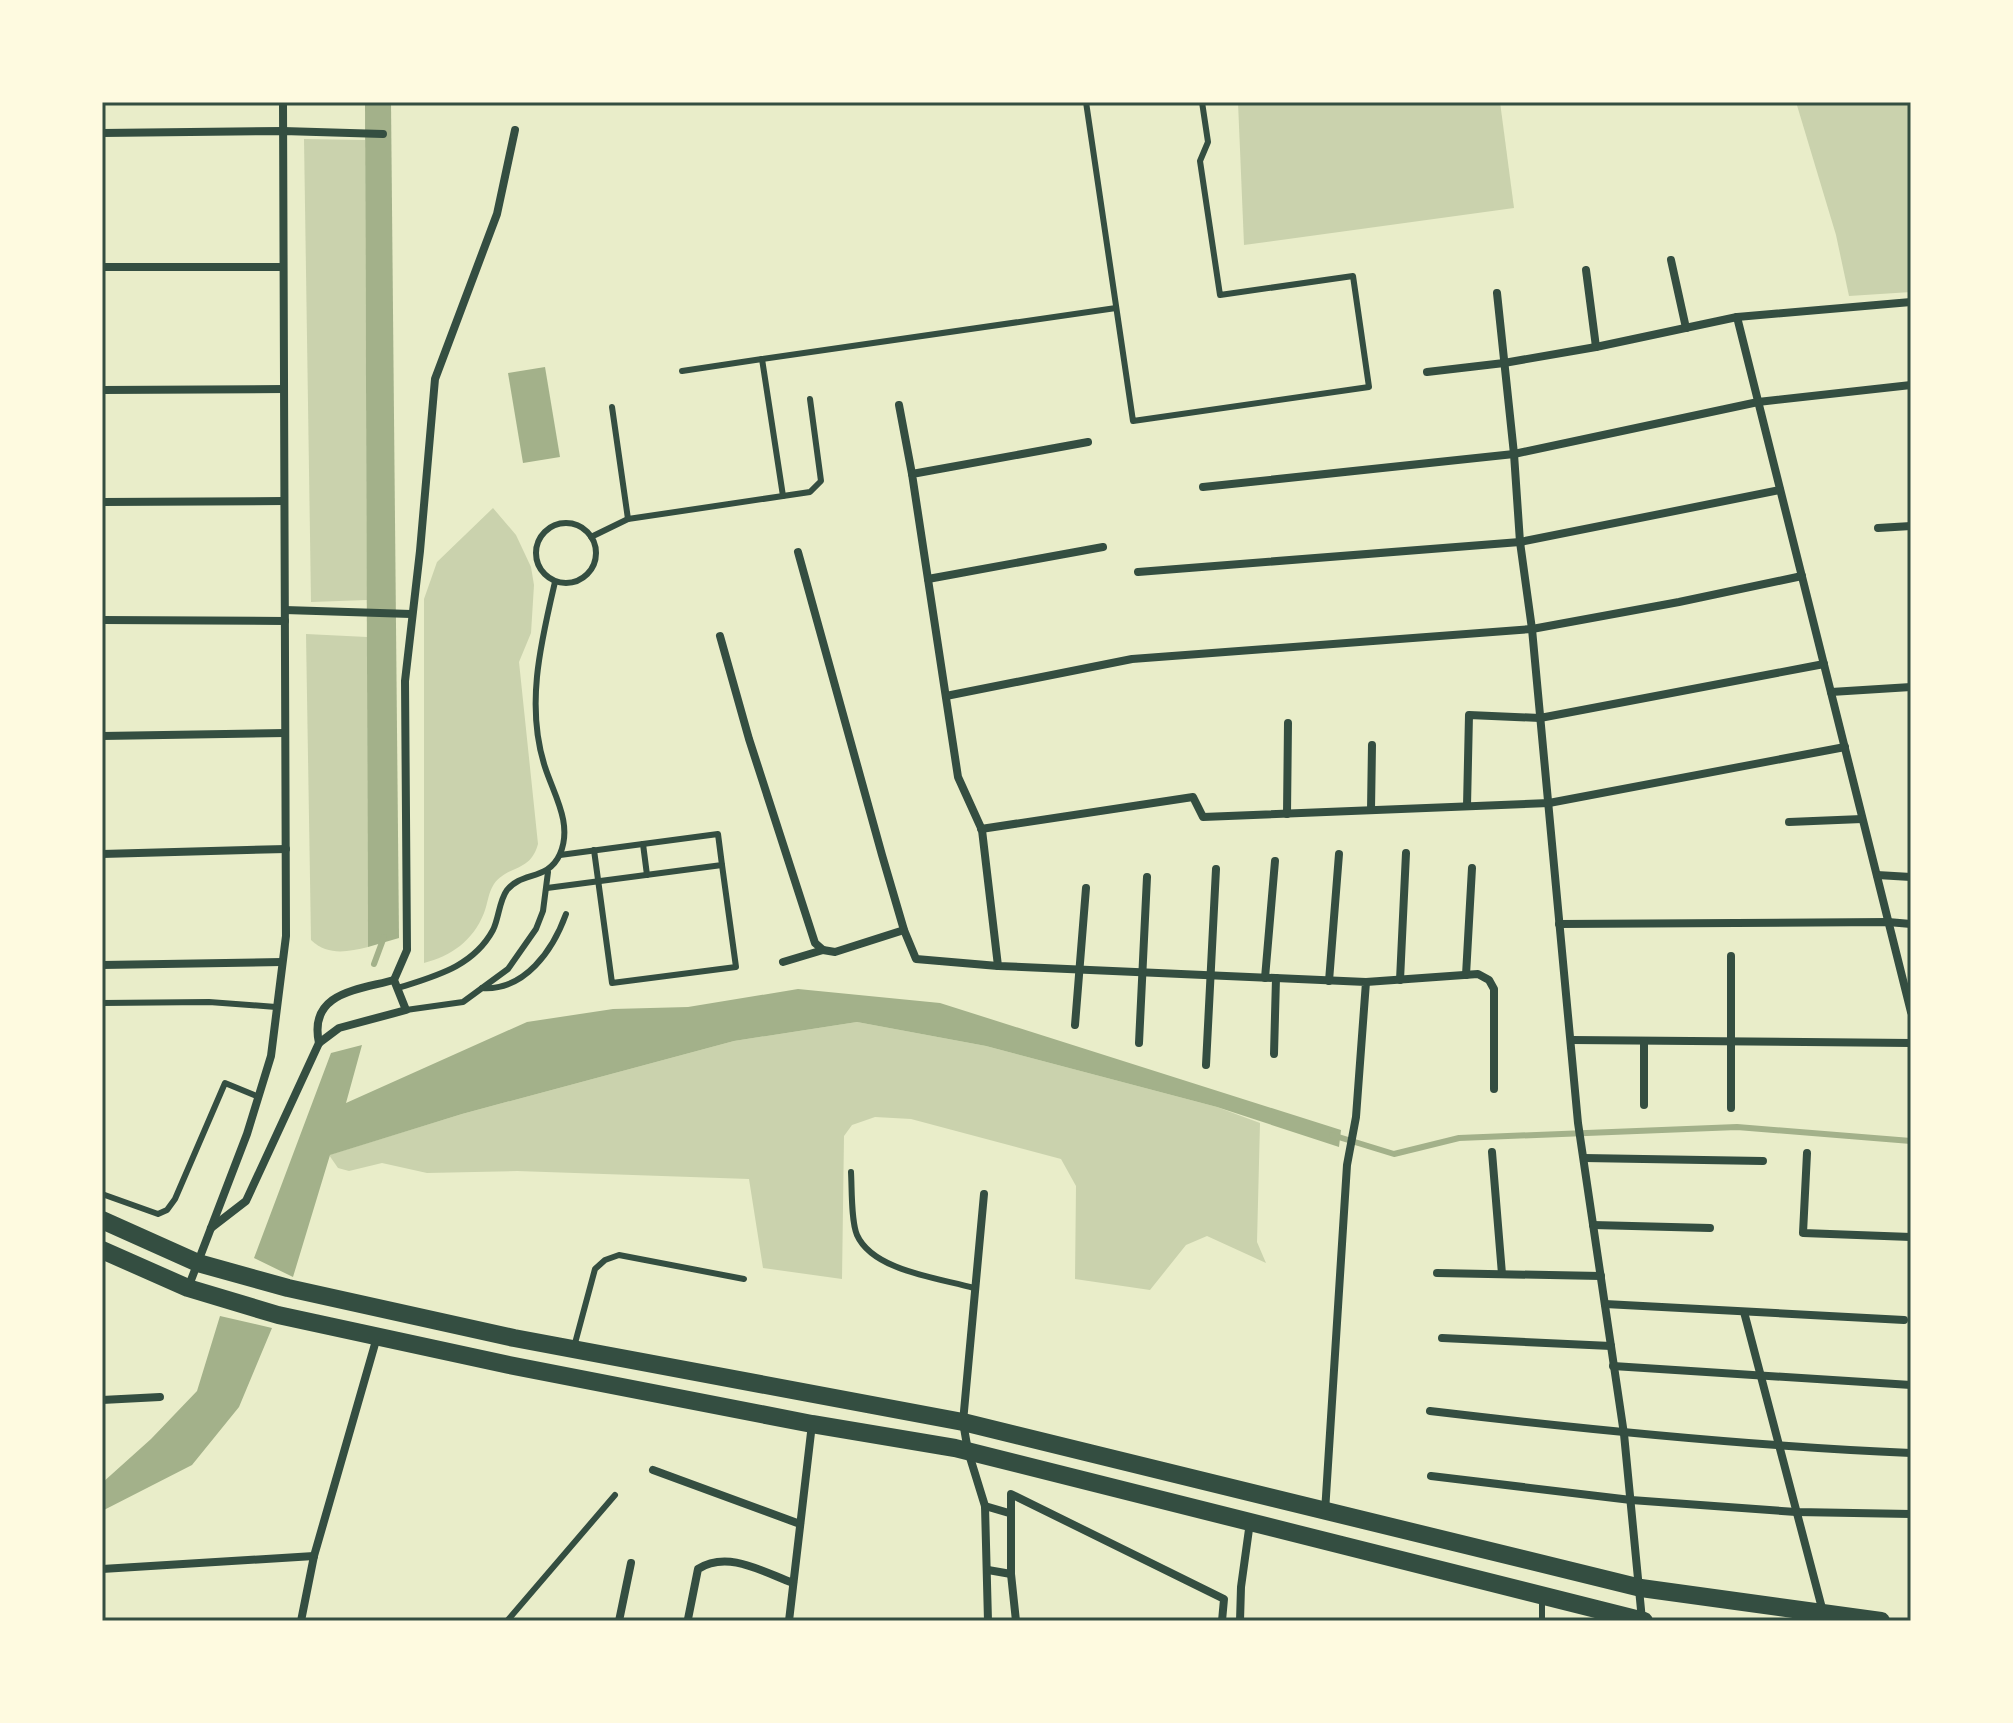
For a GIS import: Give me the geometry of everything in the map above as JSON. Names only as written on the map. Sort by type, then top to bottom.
[{"type":"main road","points":[[102,1220],[198,1263],[288,1288],[574,1349],[963,1422],[1641,1588],[1881,1621]]},
{"type":"main road","points":[[102,1250],[188,1288],[278,1315],[509,1365],[968,1451],[1643,1621]]},
{"type":"street","points":[[188,1288],[247,1134],[271,1056],[286,936],[283,102]]},
{"type":"street","points":[[211,1228],[246,1201],[319,1043],[339,1028],[406,1010],[396,984],[407,950],[405,681],[435,379],[497,214],[515,130]]},
{"type":"street","points":[[102,133],[283,131],[383,134]]},
{"type":"street","points":[[1671,260],[1686,328]]},
{"type":"street","points":[[102,267],[283,267]]},
{"type":"street","points":[[1586,270],[1596,347]]},
{"type":"street","points":[[1497,293],[1578,1123],[1624,1434],[1643,1621]]},
{"type":"street","points":[[1427,372],[1596,347],[1737,317],[1911,302]]},
{"type":"street","points":[[1737,317],[1911,1012]]},
{"type":"street","points":[[1203,487],[1514,454],[1758,402],[1911,385]]},
{"type":"street","points":[[102,390],[284,389]]},
{"type":"street","points":[[899,405],[958,777],[981,829],[998,966]]},
{"type":"street","points":[[912,474],[1088,442]]},
{"type":"street","points":[[1138,572],[1520,542],[1780,490]]},
{"type":"street","points":[[102,502],[284,501]]},
{"type":"street","points":[[1878,528],[1911,526]]},
{"type":"street","points":[[928,579],[1103,547]]},
{"type":"street","points":[[798,552],[904,930],[916,959],[998,966],[1366,982],[1478,974],[1489,980],[1494,989],[1494,1089]]},
{"type":"street","points":[[946,696],[1132,659],[1532,629],[1802,576]]},
{"type":"street","points":[[285,610],[411,614]]},
{"type":"street","points":[[102,620],[285,621]]},
{"type":"street","points":[[720,636],[749,739],[815,943],[823,950]]},
{"type":"street","points":[[1467,806],[1469,715],[1540,718],[1824,664]]},
{"type":"street","points":[[1831,692],[1911,687]]},
{"type":"street","points":[[1287,814],[1288,723]]},
{"type":"street","points":[[102,736],[285,733]]},
{"type":"street","points":[[1371,810],[1372,745]]},
{"type":"street","points":[[981,829],[1193,797],[1203,817],[1549,803],[1845,747]]},
{"type":"street","points":[[1789,822],[1862,819]]},
{"type":"street","points":[[102,854],[286,849]]},
{"type":"street","points":[[1400,980],[1406,853]]},
{"type":"street","points":[[1329,981],[1339,854]]},
{"type":"street","points":[[1265,978],[1275,861]]},
{"type":"street","points":[[1466,975],[1472,868]]},
{"type":"street","points":[[1206,1065],[1216,869]]},
{"type":"street","points":[[1877,875],[1911,877]]},
{"type":"street","points":[[1139,1043],[1147,877]]},
{"type":"street","points":[[1075,1025],[1086,888]]},
{"type":"street","points":[[1559,924],[1911,924]]},
{"type":"street","points":[[783,962],[823,950],[835,952],[904,930]]},
{"type":"street","points":[[1731,956],[1731,1108]]},
{"type":"street","points":[[102,965],[282,962]]},
{"type":"street","points":[[1274,1054],[1276,978]]},
{"type":"street","points":[[1325,1512],[1347,1165],[1356,1117],[1366,982]]},
{"type":"street","points":[[319,1043],[317,1023],[333,998],[396,984]]},
{"type":"street","points":[[1572,1040],[1911,1043]]},
{"type":"street","points":[[1644,1041],[1644,1105]]},
{"type":"street","points":[[1492,1152],[1502,1274]]},
{"type":"street","points":[[1807,1153],[1803,1233],[1911,1237]]},
{"type":"street","points":[[1584,1158],[1763,1161]]},
{"type":"street","points":[[984,1194],[963,1422],[968,1451],[985,1506],[988,1621]]},
{"type":"street","points":[[1593,1225],[1710,1228]]},
{"type":"street","points":[[1437,1273],[1601,1276]]},
{"type":"street","points":[[1605,1304],[1904,1320]]},
{"type":"street","points":[[1744,1312],[1823,1613]]},
{"type":"street","points":[[301,1621],[314,1556],[377,1336]]},
{"type":"street","points":[[1442,1338],[1611,1346]]},
{"type":"street","points":[[1613,1366],[1911,1385]]},
{"type":"street","points":[[102,1400],[160,1397]]},
{"type":"street","points":[[1430,1411],[1624,1434],[1779,1447],[1911,1453]]},
{"type":"street","points":[[789,1621],[812,1424]]},
{"type":"street","points":[[653,1470],[800,1524]]},
{"type":"street","points":[[1431,1476],[1631,1500],[1796,1512],[1911,1514]]},
{"type":"street","points":[[1016,1621],[1011,1574],[1011,1494],[1224,1599],[1222,1621]]},
{"type":"street","points":[[985,1506],[1009,1513]]},
{"type":"street","points":[[1240,1621],[1250,1521]]},
{"type":"street","points":[[102,1569],[314,1556]]},
{"type":"street","points":[[688,1619],[698,1569],[709,1562],[727,1559],[793,1583]]},
{"type":"street","points":[[619,1621],[631,1563]]},
{"type":"street","points":[[988,1570],[1011,1574]]},
{"type":"lane","points":[[1086,102],[1133,421],[1369,387],[1353,276],[1220,295],[1200,161],[1208,142],[1202,102]]},
{"type":"lane","points":[[682,371],[1116,308]]},
{"type":"lane","points":[[762,359],[783,496]]},
{"type":"lane","points":[[591,537],[628,519],[810,492],[821,481],[810,399]]},
{"type":"lane","points":[[612,407],[628,519]]},
{"type":"lane","points":[[567,523],[584,530],[591,537],[596,555],[589,572],[574,582],[555,582],[547,577],[537,562],[536,552],[542,535],[558,524],[567,523]]},
{"type":"lane","points":[[406,1010],[463,1002],[508,969],[528,943],[543,911],[548,872],[560,855],[563,841],[562,813],[539,746],[535,705],[555,582]]},
{"type":"lane","points":[[560,855],[594,850],[718,834],[736,967],[612,983],[594,850]]},
{"type":"lane","points":[[643,844],[647,875]]},
{"type":"lane","points":[[547,888],[722,865]]},
{"type":"lane","points":[[396,984],[447,972],[473,956],[491,934],[507,890],[518,881],[548,872]]},
{"type":"lane","points":[[482,988],[504,987],[514,983],[533,967],[557,937],[566,914]]},
{"type":"lane","points":[[102,1003],[209,1002],[276,1007]]},
{"type":"lane","points":[[102,1194],[158,1214],[167,1210],[179,1190],[225,1083],[259,1097]]},
{"type":"lane","points":[[851,1172],[856,1233],[868,1252],[884,1263],[974,1288]]},
{"type":"lane","points":[[574,1349],[595,1269],[605,1260],[619,1255],[744,1279]]},
{"type":"lane","points":[[507,1621],[615,1495]]},
{"type":"lane","points":[[1542,1595],[1542,1621]]},
{"type":"shaded area","points":[[365,102],[391,102],[399,938],[368,947]]},
{"type":"shaded area","points":[[1238,102],[1500,102],[1514,208],[1244,245]]},
{"type":"shaded area","points":[[1796,102],[1911,102],[1911,292],[1849,296],[1836,235]]},
{"type":"shaded area","points":[[304,139],[365,140],[367,600],[311,602]]},
{"type":"shaded area","points":[[545,367],[560,457],[523,463],[508,373]]},
{"type":"shaded area","points":[[493,508],[516,535],[531,567],[534,585],[531,633],[519,662],[538,844],[530,860],[506,873],[494,884],[474,932],[452,951],[424,963],[424,599],[437,562]]},
{"type":"shaded area","points":[[306,634],[367,637],[368,947],[353,950],[331,951],[311,940]]},
{"type":"shaded area","points":[[798,989],[940,1003],[1341,1130],[1339,1147],[1217,1107],[986,1046],[857,1022],[734,1041],[462,1114],[330,1155],[293,1277],[254,1258],[331,1053],[362,1045],[346,1103],[527,1022],[613,1009],[688,1007]]},
{"type":"shaded area","points":[[857,1022],[986,1046],[1217,1107],[1260,1123],[1257,1242],[1266,1263],[1207,1236],[1186,1245],[1150,1290],[1075,1279],[1076,1186],[1061,1159],[911,1119],[875,1117],[852,1125],[844,1136],[842,1279],[763,1268],[749,1179],[517,1171],[427,1173],[382,1163],[349,1171],[338,1168],[329,1155],[462,1114],[734,1041]]},
{"type":"shaded area","points":[[220,1316],[272,1328],[239,1407],[192,1465],[102,1511],[102,1483],[151,1439],[197,1391]]},
{"type":"waterway","points":[[374,964],[384,937]]},
{"type":"waterway","points":[[1332,1135],[1394,1154],[1459,1138],[1737,1127],[1911,1141]]}]
